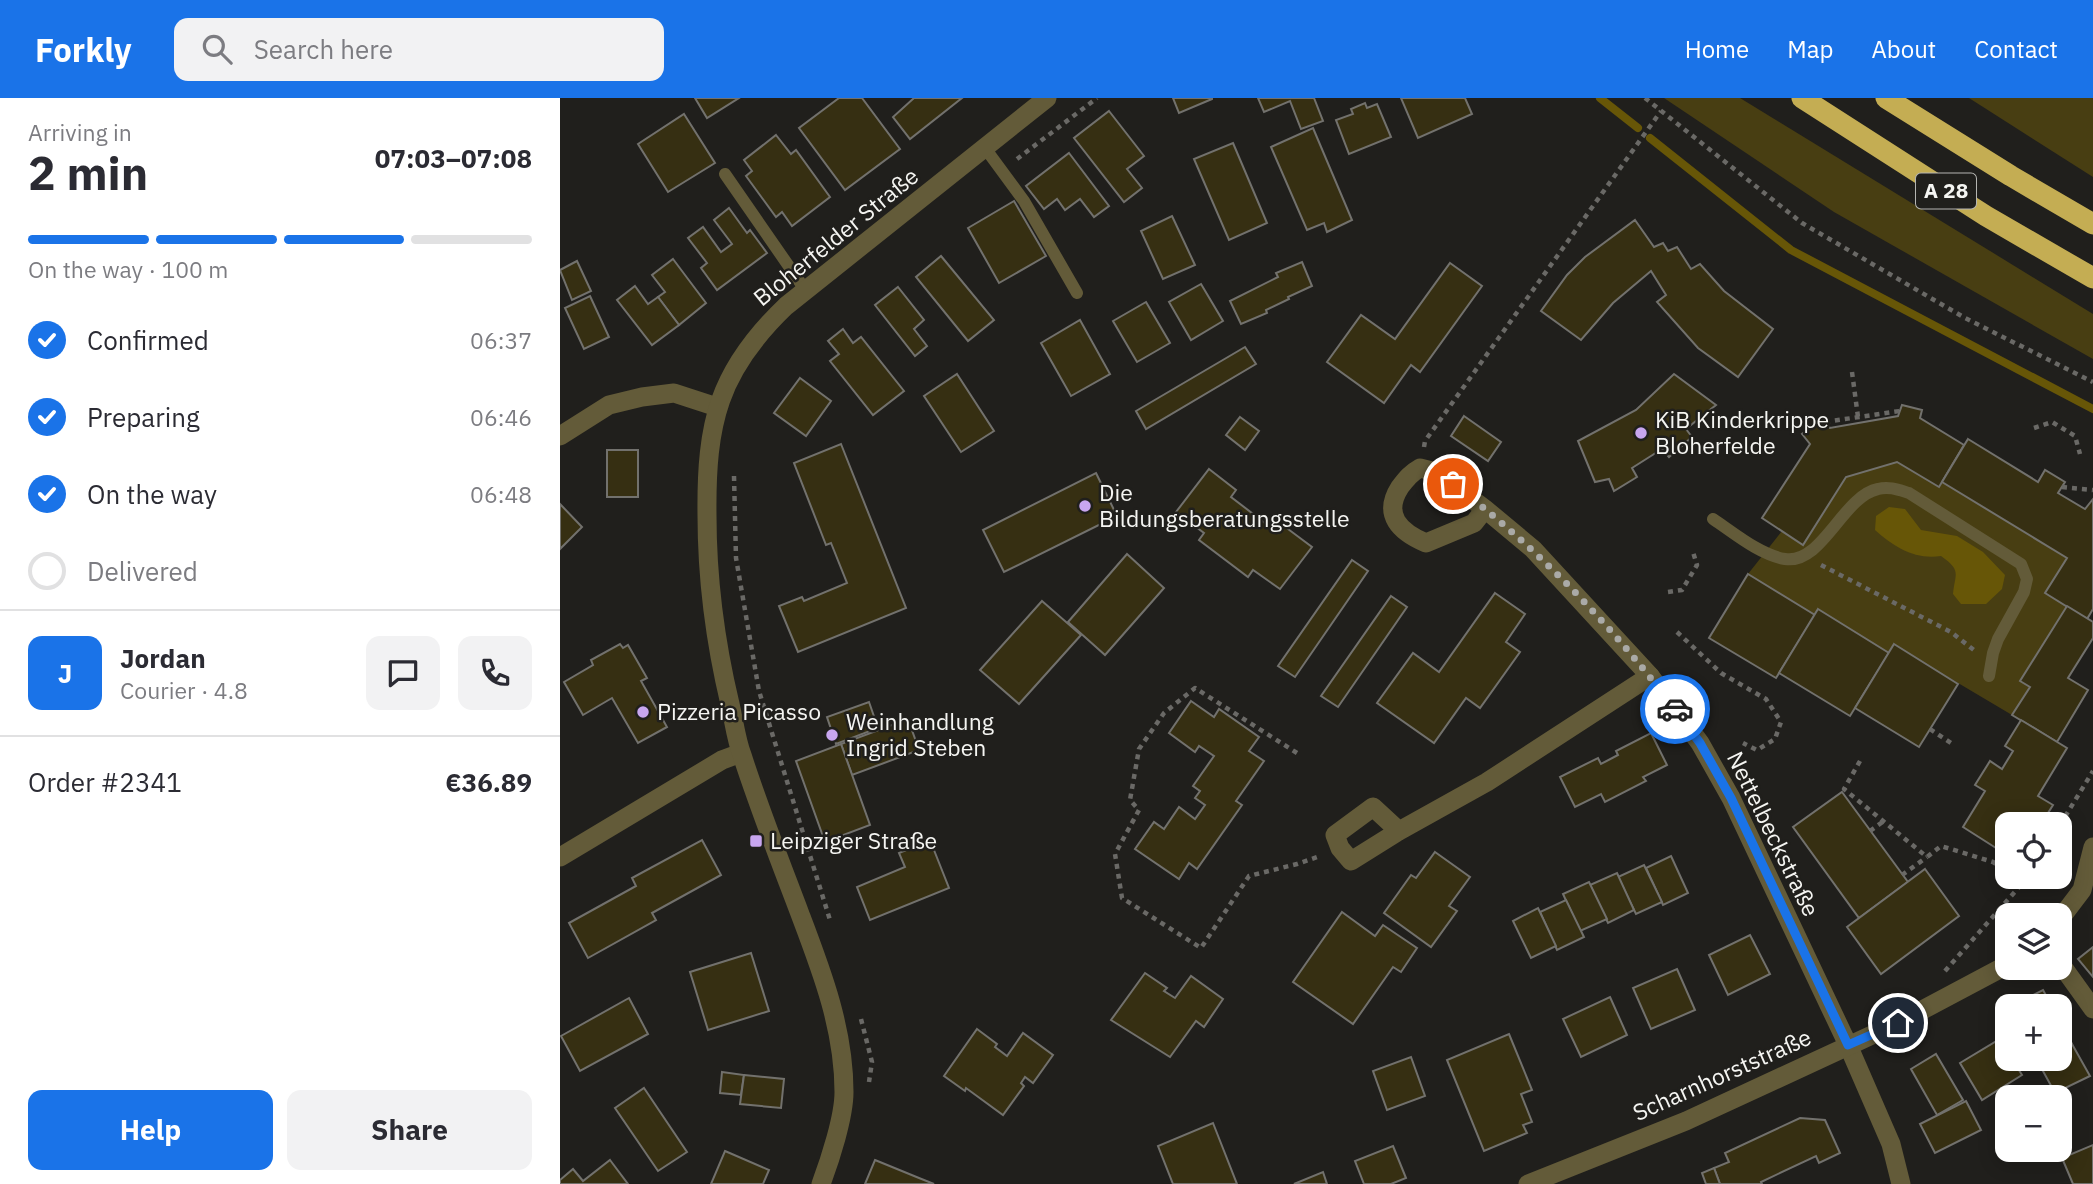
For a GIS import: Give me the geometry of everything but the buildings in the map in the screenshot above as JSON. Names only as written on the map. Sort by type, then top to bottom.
[{"type":"highway","name":"A 28","points":[[1802,98],[1986,216],[2093,278]]},
{"type":"highway","name":"A 28","points":[[1886,98],[2093,224]]},
{"type":"street","name":"Bloherfelder Straße","points":[[821,1184],[830,1161],[845,1096],[842,1049],[827,985],[741,753],[721,667],[707,564],[708,452],[717,407],[742,356],[762,329],[1047,98]]},
{"type":"street","points":[[560,436],[609,404],[642,397],[674,393],[717,407]]},
{"type":"street","points":[[1420,468],[1409,474],[1394,497],[1391,507],[1394,517],[1407,535],[1426,543],[1474,523],[1485,509]]},
{"type":"street","name":"Nettelbeckstraße","points":[[1420,468],[1436,472],[1533,549],[1650,676],[1700,743],[1731,798],[1848,1045],[1891,1144],[1901,1184]]},
{"type":"street","points":[[1399,831],[1373,807],[1335,835],[1340,848],[1351,862],[1399,831],[1487,782],[1650,676]]},
{"type":"street","points":[[560,857],[722,760],[741,753]]},
{"type":"street","points":[[2072,906],[2087,889],[2093,847]]},
{"type":"street","name":"Scharnhorststraße","points":[[1539,1182],[1686,1121],[1898,1023],[1995,971]]},
{"type":"street","points":[[2072,979],[2093,1009]]},
{"type":"lane","points":[[985,148],[1024,201],[1077,293]]},
{"type":"lane","points":[[725,174],[806,291]]},
{"type":"lane","points":[[1713,519],[1770,555],[1787,560],[1801,558],[1813,549],[1862,496],[1876,489],[1894,488],[1909,494],[2021,564],[2027,579],[2024,592],[1993,653],[1989,676]]},
{"type":"path","points":[[1002,171],[1097,98]]},
{"type":"path","points":[[1645,98],[1802,223],[1965,318],[2093,382]]},
{"type":"path","points":[[1420,468],[1425,441],[1661,111]]},
{"type":"path","points":[[1852,372],[1858,417]]},
{"type":"path","points":[[1825,422],[1900,411]]},
{"type":"path","points":[[2034,428],[2052,422],[2075,436],[2080,454]]},
{"type":"path","points":[[733,470],[736,558],[759,691],[831,922]]},
{"type":"path","points":[[2062,487],[2093,490]]},
{"type":"path","points":[[1668,592],[1682,590],[1697,565],[1693,552]]},
{"type":"path","points":[[1801,558],[1815,561],[1951,632],[1983,658],[1989,676]]},
{"type":"path","points":[[1677,632],[1721,673],[1766,699],[1781,722],[1775,739],[1757,750],[1743,743]]},
{"type":"path","points":[[1297,753],[1195,688],[1164,713],[1139,749],[1130,800],[1139,810],[1115,853],[1122,898],[1201,948],[1249,876],[1297,864],[1340,848]]},
{"type":"path","points":[[1930,729],[1954,745]]},
{"type":"path","points":[[1860,761],[1844,789],[1927,857]]},
{"type":"path","points":[[2068,812],[2093,771]]},
{"type":"path","points":[[1870,831],[1884,821]]},
{"type":"path","points":[[1902,875],[1941,846],[1995,863]]},
{"type":"path","points":[[1943,972],[2017,889]]},
{"type":"path","points":[[859,1011],[872,1062],[868,1087]]},
{"type":"shaded area","points":[[1664,98],[1740,98],[2093,314],[2093,359],[1834,212]]},
{"type":"shaded area","points":[[1969,98],[2093,98],[2093,177]]},
{"type":"shaded area","points":[[1897,462],[1939,487],[1942,482],[2067,558],[2045,593],[2067,606],[2021,681],[2030,687],[2012,715],[1894,645],[1889,653],[1819,610],[1815,615],[1748,574],[1782,531],[1803,544],[1846,477]]},
{"type":"shaded area","points":[[1889,507],[1905,509],[1921,530],[1957,536],[1983,552],[2005,575],[2002,589],[1986,604],[1961,604],[1953,594],[1956,573],[1948,561],[1941,556],[1922,556],[1905,551],[1875,530],[1876,516]]},
{"type":"waterway","points":[[1600,98],[1638,128]]},
{"type":"waterway","points":[[1650,138],[1791,250],[2093,409]]},
{"type":"way so far","points":[[1453,484],[1533,549],[1650,676],[1675,709]]},
{"type":"place","name":"KiB Kinderkrippe Bloherfelde","points":[[1641,433]]},
{"type":"place","name":"Die Bildungsberatungsstelle","points":[[1085,506]]},
{"type":"place","name":"Pizzeria Picasso","points":[[643,712]]},
{"type":"place","name":"Weinhandlung Ingrid Steben","points":[[832,735]]},
{"type":"place","name":"Leipziger Straße","points":[[756,841]]},
{"type":"route","points":[[1675,709],[1700,743],[1731,798],[1848,1045],[1898,1023]]}]
